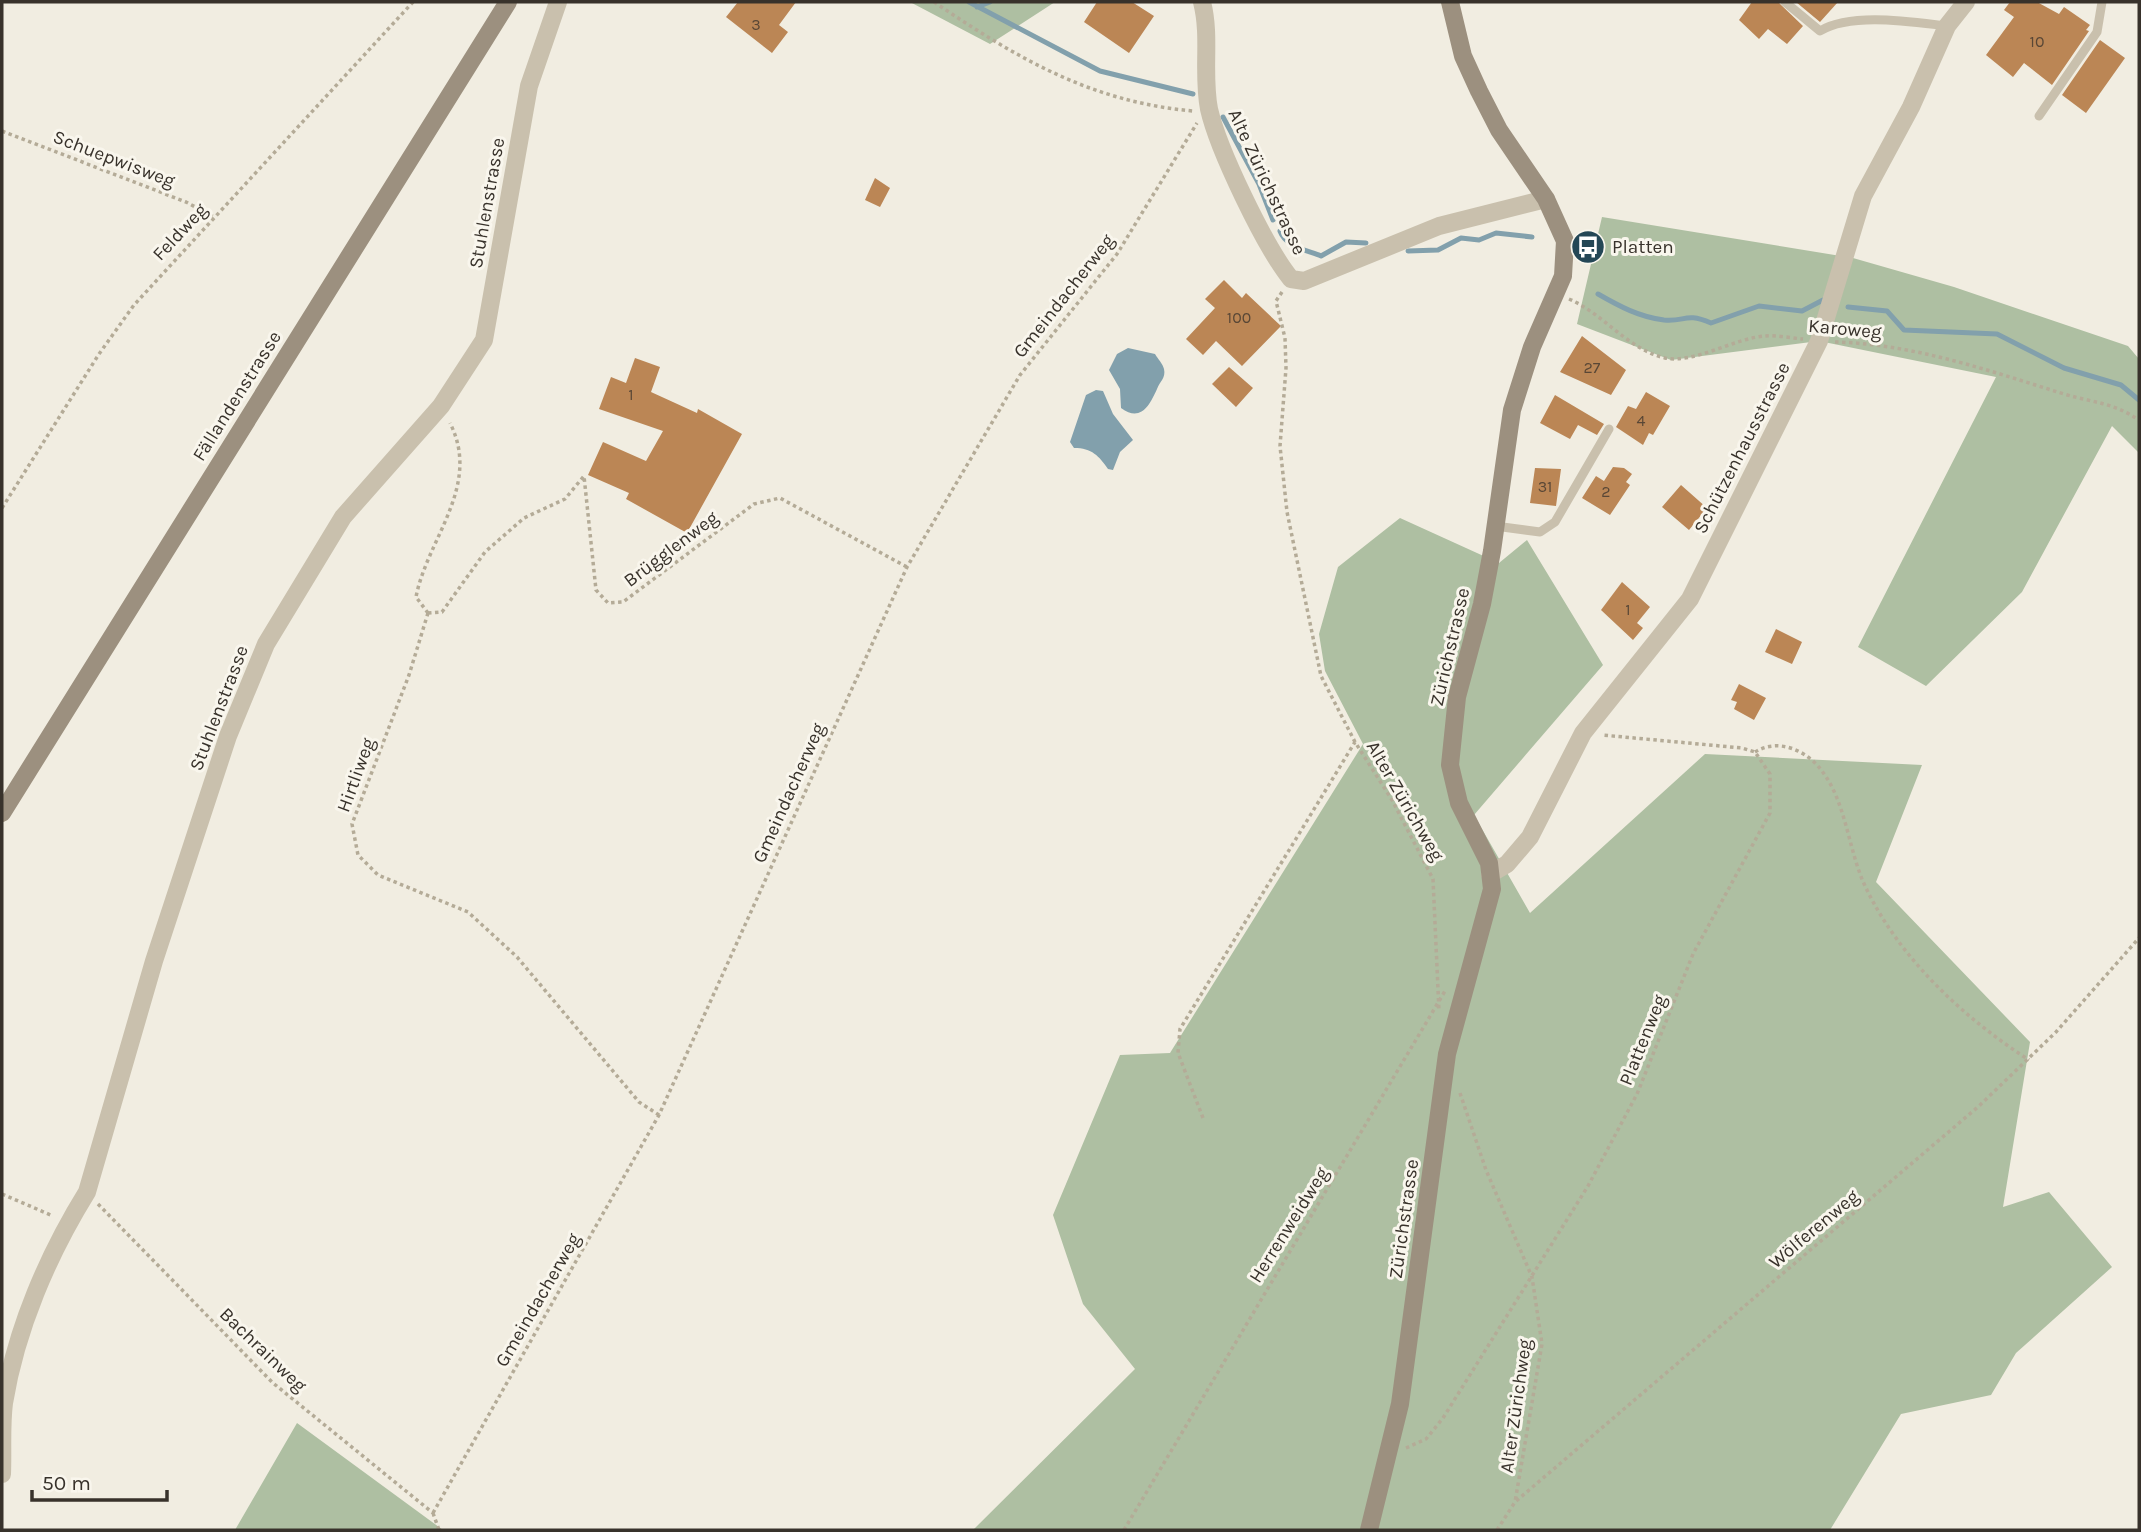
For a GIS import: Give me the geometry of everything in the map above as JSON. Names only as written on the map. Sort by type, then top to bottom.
[{"type":"street","name":"Fällandenstrasse","points":[[2,813],[508,2]]},
{"type":"street","name":"Stuhlenstrasse","points":[[2,1474],[4,1404],[21,1338],[44,1272],[87,1192],[154,961],[219,762],[266,644],[342,517],[441,406],[484,340],[529,86],[558,2]]},
{"type":"street","name":"Alte Zürichstrasse","points":[[1202,2],[1208,24],[1206,74],[1209,110],[1223,149],[1277,261],[1291,279],[1304,281],[1439,226],[1546,199]]},
{"type":"street","name":"Zürichstrasse","points":[[1369,1530],[1400,1404],[1447,1054],[1492,889],[1483,848],[1459,803],[1450,765],[1457,697],[1482,604],[1511,410],[1532,347],[1558,294],[1563,276],[1565,241],[1546,199],[1499,130],[1479,91],[1463,56],[1450,2]]},
{"type":"street","name":"Schützenhausstrasse","points":[[1490,874],[1507,864],[1530,837],[1583,733],[1690,599],[1819,341],[1863,196],[1911,107],[1947,26],[1966,2]]},
{"type":"lane","points":[[1786,2],[1820,31],[1830,25],[1891,20],[1947,26]]},
{"type":"lane","points":[[2039,116],[2096,32],[2102,2]]},
{"type":"lane","points":[[1495,526],[1540,532],[1555,522],[1609,429]]},
{"type":"path","name":"Feldweg","points":[[2,508],[99,354],[134,305],[413,2]]},
{"type":"path","points":[[934,2],[984,36],[1088,89],[1116,99],[1192,111],[1209,110]]},
{"type":"path","name":"Gmeindacherweg","points":[[433,1513],[659,1115],[907,567],[1020,375],[1117,254],[1191,129],[1209,110]]},
{"type":"path","name":"Schuepwisweg","points":[[2,131],[186,202],[214,216]]},
{"type":"path","name":"Alter Zürichweg","points":[[1291,279],[1276,301],[1285,338],[1286,368],[1280,446],[1287,512],[1321,676],[1355,741],[1392,800],[1433,879],[1440,1015]]},
{"type":"path","name":"Karoweg","points":[[1558,294],[1588,307],[1630,342],[1664,358],[1679,359],[1765,336],[1863,342],[1963,362],[2083,400],[2112,404],[2139,420]]},
{"type":"path","points":[[428,613],[416,597],[421,572],[447,523],[458,489],[457,437],[441,406]]},
{"type":"path","name":"Brügglenweg","points":[[428,613],[442,612],[485,552],[524,518],[565,499],[584,476],[596,590],[608,603],[623,602],[754,504],[780,498],[907,567]]},
{"type":"path","name":"Hirtliweg","points":[[428,613],[409,674],[352,824],[358,855],[378,875],[468,912],[517,957],[639,1102],[659,1115]]},
{"type":"path","points":[[1583,733],[1742,748],[1755,752],[1777,744],[1800,752],[1817,766],[1831,786],[1865,886],[1888,927],[1929,976],[1987,1033],[2029,1060]]},
{"type":"path","points":[[1203,1118],[1178,1053],[1180,1029],[1355,741]]},
{"type":"path","name":"Plattenweg","points":[[1388,1456],[1426,1438],[1443,1418],[1588,1186],[1637,1094],[1693,954],[1770,814],[1770,774],[1755,752]]},
{"type":"path","name":"Wölferenweg","points":[[1497,1530],[1515,1502],[1979,1106],[2029,1060],[2139,938]]},
{"type":"path","name":"Herrenweidweg","points":[[1124,1530],[1452,980]]},
{"type":"path","name":"Alter Zürichweg","points":[[1460,1092],[1486,1170],[1532,1277],[1542,1344],[1515,1502]]},
{"type":"path","name":"Bachrainweg","points":[[87,1192],[273,1383],[433,1513]]},
{"type":"path","points":[[2,1194],[68,1223]]},
{"type":"path","points":[[433,1513],[439,1530]]},
{"type":"green space","points":[[910,2],[1055,2],[990,44]]},
{"type":"green space","points":[[1602,217],[1853,258],[1954,287],[2128,346],[2139,359],[2139,453],[2112,426],[2022,592],[1926,686],[1858,647],[1996,377],[1819,341],[1671,360],[1577,324]]},
{"type":"green space","points":[[1400,518],[1499,563],[1527,540],[1603,665],[1474,815],[1530,913],[1705,754],[1922,765],[1876,882],[2030,1042],[2003,1207],[2049,1192],[2112,1267],[2016,1353],[1991,1395],[1901,1414],[1830,1530],[973,1530],[1135,1369],[1083,1304],[1053,1215],[1120,1055],[1170,1053],[1363,744],[1325,671],[1319,634],[1338,567]]},
{"type":"green space","points":[[297,1423],[443,1530],[235,1530]]},
{"type":"water","points":[[1128,348],[1155,354],[1164,369],[1151,402],[1139,413],[1121,408],[1120,389],[1109,370],[1117,354]]},
{"type":"water","points":[[1096,390],[1103,391],[1113,414],[1133,440],[1120,452],[1113,470],[1108,469],[1094,454],[1086,449],[1074,448],[1070,442],[1086,395]]},
{"type":"building","points":[[738,2],[796,2],[779,25],[788,32],[772,53],[726,17]]},
{"type":"building","points":[[1097,2],[1132,2],[1154,16],[1129,53],[1084,22]]},
{"type":"building","points":[[1752,2],[1778,2],[1803,26],[1787,44],[1768,29],[1759,39],[1739,20]]},
{"type":"building","points":[[1796,2],[1838,2],[1820,22]]},
{"type":"building","points":[[2010,2],[2037,2],[2059,14],[2064,7],[2090,25],[2086,30],[2089,31],[2052,85],[2024,63],[2013,77],[1986,55],[2014,17],[2004,10]]},
{"type":"building","points":[[2100,40],[2125,58],[2086,113],[2062,95]]},
{"type":"building","points":[[875,178],[890,188],[880,207],[865,200]]},
{"type":"building","points":[[1224,280],[1242,298],[1246,293],[1281,326],[1242,366],[1216,341],[1203,355],[1186,339],[1215,308],[1205,299]]},
{"type":"building","points":[[1582,336],[1626,370],[1611,395],[1560,372]]},
{"type":"building","points":[[635,358],[660,367],[651,392],[697,413],[698,409],[742,434],[687,533],[626,499],[629,493],[588,475],[603,442],[646,461],[663,431],[599,409],[611,377],[626,383]]},
{"type":"building","points":[[1229,367],[1253,388],[1236,407],[1212,384]]},
{"type":"building","points":[[1646,392],[1670,406],[1653,435],[1649,433],[1643,445],[1616,427],[1628,406],[1636,409]]},
{"type":"building","points":[[1555,395],[1604,424],[1597,435],[1578,425],[1570,439],[1540,423]]},
{"type":"building","points":[[1613,467],[1624,468],[1632,474],[1626,482],[1630,485],[1610,515],[1582,498],[1596,476],[1604,481]]},
{"type":"building","points":[[1535,468],[1561,469],[1556,506],[1530,503]]},
{"type":"building","points":[[1681,485],[1707,508],[1689,530],[1662,507]]},
{"type":"building","points":[[1622,582],[1650,607],[1637,623],[1643,628],[1633,640],[1601,610]]},
{"type":"building","points":[[1776,629],[1802,642],[1792,664],[1765,652]]},
{"type":"building","points":[[1739,684],[1766,698],[1754,720],[1734,709],[1737,702],[1731,700]]},
{"type":"waterway","points":[[969,2],[1100,71],[1193,94]]},
{"type":"waterway","points":[[977,7],[990,2]]},
{"type":"waterway","points":[[1223,117],[1259,184],[1273,220]]},
{"type":"waterway","points":[[1280,231],[1287,241],[1321,256],[1346,242],[1366,243]]},
{"type":"waterway","points":[[1408,251],[1438,250],[1461,238],[1479,240],[1496,233],[1532,237]]},
{"type":"waterway","points":[[1598,294],[1638,314],[1664,320],[1696,318],[1711,323],[1759,306],[1802,311],[1823,300]]},
{"type":"waterway","points":[[1848,307],[1887,311],[1904,330],[1997,334],[2064,368],[2121,385],[2139,400]]},
{"type":"place","name":"Platten","points":[[1588,247]]}]
